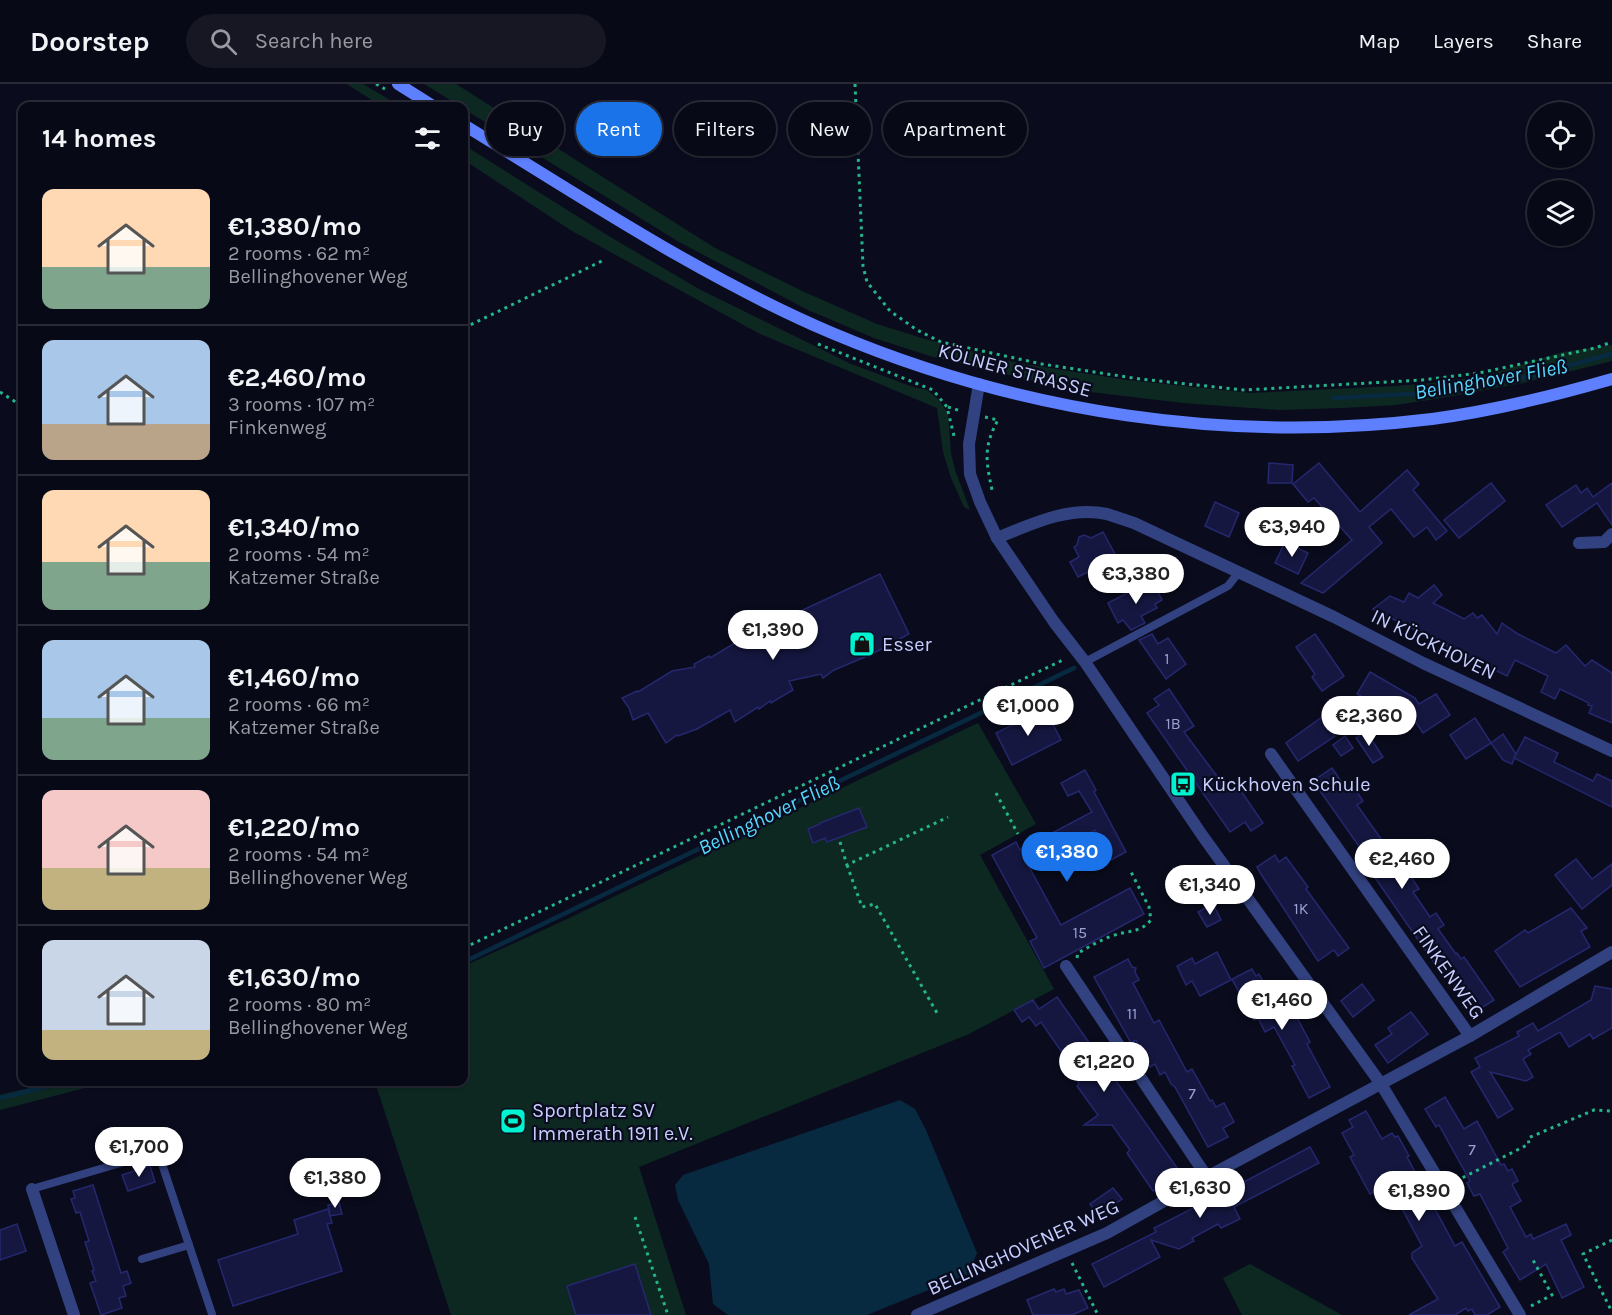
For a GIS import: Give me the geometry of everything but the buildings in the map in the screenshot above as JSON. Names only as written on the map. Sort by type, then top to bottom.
[{"type":"main road","points":[[398,84],[427,102]]},
{"type":"main road","name":"KÖLNER STRASSE","points":[[468,127],[662,247],[832,333],[979,384],[1034,399],[1166,422],[1233,427],[1300,428],[1367,425],[1500,408],[1612,379]]},
{"type":"street","points":[[979,384],[969,444],[970,474],[997,538],[1202,835],[1382,1084],[1519,1313]]},
{"type":"street","name":"IN KÜCKHOVEN","points":[[997,538],[1054,516],[1078,513],[1105,514],[1134,523],[1334,616],[1424,663],[1612,751]]},
{"type":"street","points":[[1579,543],[1604,542],[1612,534]]},
{"type":"street","name":"FINKENWEG","points":[[1271,754],[1470,1036]]},
{"type":"street","name":"BELLINGHOVENER WEG","points":[[917,1315],[1107,1233],[1470,1036],[1612,952]]},
{"type":"street","points":[[1066,966],[1208,1177]]},
{"type":"street","points":[[32,1189],[74,1315]]},
{"type":"lane","points":[[1081,658],[1228,586],[1239,572]]},
{"type":"lane","points":[[32,1189],[159,1152],[212,1314]]},
{"type":"lane","points":[[142,1259],[189,1245]]},
{"type":"path","points":[[855,84],[863,266],[867,282],[890,310],[917,330],[941,342],[1042,364],[1140,379],[1245,390],[1412,381],[1479,374],[1595,348],[1612,342]]},
{"type":"path","points":[[468,326],[604,260]]},
{"type":"path","points":[[0,392],[18,403]]},
{"type":"path","points":[[947,407],[998,420],[990,434],[986,461],[992,493]]},
{"type":"path","points":[[468,946],[1081,658]]},
{"type":"path","points":[[996,793],[1018,834]]},
{"type":"path","points":[[847,865],[948,817]]},
{"type":"path","points":[[840,842],[862,907],[875,904],[937,1013]]},
{"type":"path","points":[[1066,966],[1076,960],[1078,953],[1114,935],[1133,932],[1145,927],[1151,920],[1149,907],[1130,870]]},
{"type":"path","points":[[1443,1188],[1529,1144],[1528,1138],[1594,1110],[1612,1111]]},
{"type":"path","points":[[635,1217],[668,1315]]},
{"type":"path","points":[[1612,1240],[1583,1254],[1612,1312]]},
{"type":"path","points":[[1066,1252],[1098,1315]]},
{"type":"path","points":[[1519,1313],[1552,1295],[1533,1260]]},
{"type":"green space","points":[[347,84],[363,84],[393,102],[375,102]]},
{"type":"green space","points":[[424,84],[456,84],[486,103],[486,123],[468,111],[468,102],[453,102]]},
{"type":"green space","points":[[468,148],[607,235],[699,289],[851,364],[927,390],[938,399],[948,413],[951,453],[970,510],[964,507],[951,478],[943,452],[937,408],[760,334],[572,231],[468,163]]},
{"type":"green space","points":[[564,152],[715,248],[802,291],[877,324],[1018,363],[1127,380],[1251,393],[1443,382],[1487,375],[1563,352],[1612,345],[1612,361],[1523,383],[1442,398],[1396,405],[1342,408],[1280,410],[1183,403],[1074,390],[933,357],[874,338],[808,310],[679,242],[540,156],[564,156]]},
{"type":"green space","points":[[978,723],[1036,824],[980,855],[1054,989],[969,1034],[639,1167],[686,1315],[451,1315],[376,1086],[468,1086],[468,964]]},
{"type":"green space","points":[[37,1086],[93,1086],[0,1110],[0,1095]]},
{"type":"green space","points":[[1250,1264],[1342,1315],[1242,1315],[1223,1278]]},
{"type":"water","points":[[900,1100],[915,1109],[926,1130],[977,1253],[968,1274],[867,1315],[728,1315],[713,1304],[709,1264],[678,1200],[675,1185],[683,1175]]},
{"type":"waterway","name":"Bellinghover Fließ","points":[[1333,398],[1430,393],[1526,377],[1612,354]]},
{"type":"waterway","name":"Bellinghover Fließ","points":[[468,960],[1074,668]]},
{"type":"waterway","name":"Bellinghover Fließ","points":[[0,1098],[48,1086]]},
{"type":"place","name":"Esser","points":[[862,644]]},
{"type":"place","name":"Kückhoven Schule","points":[[1183,784]]},
{"type":"place","name":"Sportplatz SV Immerath 1911 e.V.","points":[[513,1121]]}]
